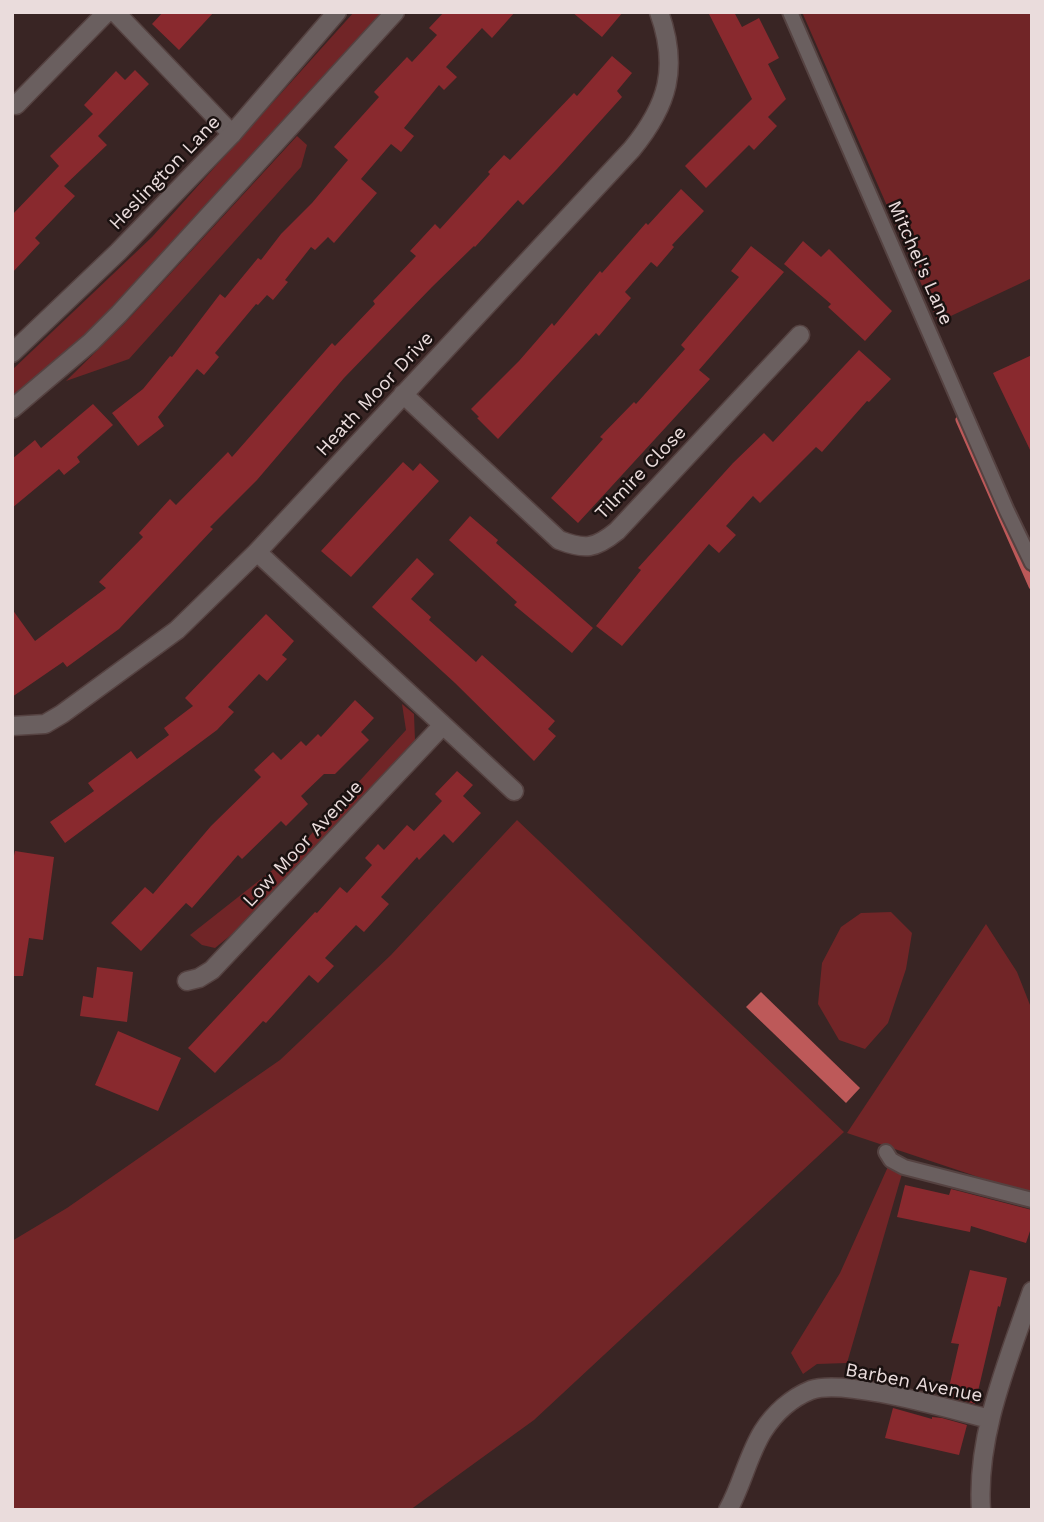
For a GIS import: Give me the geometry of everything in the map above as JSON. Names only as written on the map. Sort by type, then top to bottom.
[{"type":"street","points":[[16,105],[107,12]]},
{"type":"street","points":[[115,12],[232,134]]},
{"type":"street","name":"Heslington Lane","points":[[12,353],[118,251],[232,134],[337,12]]},
{"type":"street","points":[[12,409],[91,342],[119,314],[395,12]]},
{"type":"street","name":"Heath Moor Drive","points":[[12,726],[45,724],[177,630],[257,552],[647,130],[661,107],[670,58],[659,12]]},
{"type":"street","name":"Tilmire Close","points":[[404,394],[559,540],[576,547],[591,547],[604,542],[617,531],[800,335]]},
{"type":"street","points":[[257,552],[514,792]]},
{"type":"street","name":"Low Moor Avenue","points":[[187,981],[212,970],[443,725]]},
{"type":"street","points":[[981,1510],[982,1471],[990,1419],[1032,1291]]},
{"type":"street","name":"Barben Avenue","points":[[728,1510],[762,1432],[780,1410],[813,1389],[841,1387],[877,1393],[990,1419]]},
{"type":"lane","name":"Mitchel's Lane","points":[[790,12],[1032,563]]},
{"type":"lane","points":[[1016,529],[1032,535]]},
{"type":"lane","points":[[886,1153],[891,1160],[904,1167],[1032,1200]]},
{"type":"shaded area","points":[[354,12],[383,12],[95,328],[12,396],[12,370],[152,237]]},
{"type":"shaded area","points":[[802,12],[1032,12],[1032,278],[938,322]]},
{"type":"shaded area","points":[[297,136],[307,145],[301,167],[129,359],[66,381],[124,324]]},
{"type":"shaded area","points":[[402,704],[414,714],[415,741],[236,931],[215,948],[202,945],[190,935],[294,853],[406,730]]},
{"type":"shaded area","points":[[517,820],[844,1132],[534,1420],[410,1510],[12,1510],[12,1241],[67,1208],[280,1060],[391,955]]},
{"type":"shaded area","points":[[891,912],[912,933],[906,969],[888,1023],[865,1049],[839,1040],[818,1004],[822,963],[841,927],[861,913]]},
{"type":"shaded area","points":[[986,924],[1017,972],[1032,1010],[1032,1195],[847,1133]]},
{"type":"shaded area","points":[[761,992],[860,1088],[846,1103],[746,1007]]},
{"type":"shaded area","points":[[891,1160],[904,1167],[847,1363],[817,1364],[803,1374],[791,1353],[840,1273]]},
{"type":"building","points":[[163,12],[214,12],[179,50],[152,24]]},
{"type":"building","points":[[444,12],[515,12],[492,38],[482,28],[446,67],[457,77],[444,90],[439,85],[404,128],[414,136],[401,152],[391,144],[361,179],[377,193],[334,243],[328,237],[315,250],[311,247],[273,300],[267,295],[256,304],[215,353],[219,357],[204,375],[197,369],[158,417],[164,426],[138,446],[112,413],[143,389],[170,356],[172,357],[220,294],[225,298],[348,160],[334,147],[379,97],[374,92],[407,57],[412,62],[437,35],[429,28]]},
{"type":"building","points":[[572,12],[623,12],[602,37]]},
{"type":"building","points":[[708,12],[734,12],[742,27],[759,18],[779,58],[768,64],[786,99],[768,117],[777,126],[754,150],[749,145],[706,188],[685,166],[752,99]]},
{"type":"building","points":[[612,56],[632,73],[617,91],[622,97],[557,169],[523,205],[518,200],[475,247],[432,287],[344,378],[257,480],[210,527],[213,529],[119,629],[67,667],[63,662],[12,697],[12,609],[35,641],[106,588],[99,582],[143,537],[139,533],[170,499],[176,505],[228,452],[232,457],[332,343],[335,346],[375,304],[373,301],[416,256],[410,251],[435,224],[440,229],[504,155],[510,160],[574,93],[577,96]]},
{"type":"building","points":[[135,70],[149,84],[98,136],[107,145],[64,186],[75,196],[35,238],[40,243],[12,273],[12,215],[59,166],[50,156],[93,114],[84,105],[116,71],[125,80]]},
{"type":"building","points":[[681,189],[704,211],[672,245],[674,247],[657,267],[651,262],[625,292],[631,298],[599,336],[596,333],[498,439],[471,409],[552,323],[554,326],[600,271],[602,273],[646,223],[648,225]]},
{"type":"building","points":[[803,241],[821,257],[829,249],[892,311],[865,341],[828,307],[831,304],[784,264]]},
{"type":"building","points":[[751,246],[784,272],[699,370],[710,379],[578,523],[551,498],[603,439],[600,437],[634,402],[636,404],[685,349],[681,345],[739,277],[731,271]]},
{"type":"building","points":[[859,350],[891,379],[867,401],[822,452],[816,447],[760,503],[753,496],[726,526],[736,535],[719,553],[709,544],[622,646],[596,626],[641,570],[638,568],[733,463],[764,433],[773,442]]},
{"type":"building","points":[[1032,355],[1032,454],[993,373]]},
{"type":"building","points":[[93,404],[113,425],[77,457],[80,462],[64,475],[59,469],[12,508],[12,459],[35,440],[41,448]]},
{"type":"building","points":[[403,462],[413,471],[420,463],[439,481],[351,577],[321,551]]},
{"type":"building","points":[[470,516],[498,540],[496,543],[593,628],[572,653],[514,605],[517,602],[449,540]]},
{"type":"building","points":[[417,558],[434,574],[411,599],[431,617],[429,620],[476,662],[482,655],[555,721],[548,729],[556,736],[534,761],[455,683],[372,607]]},
{"type":"building","points":[[266,614],[294,641],[282,655],[287,659],[267,681],[259,674],[228,707],[234,712],[217,730],[65,843],[50,822],[94,791],[88,783],[131,751],[137,759],[169,735],[164,728],[193,706],[185,698]]},
{"type":"building","points":[[355,700],[374,718],[361,732],[369,740],[335,774],[324,774],[301,796],[308,804],[286,826],[281,821],[242,859],[238,855],[192,908],[186,903],[141,951],[111,923],[145,887],[153,894],[211,826],[261,777],[254,770],[273,752],[281,760],[301,741],[306,746],[318,734],[321,737]]},
{"type":"building","points":[[457,771],[473,785],[463,796],[481,813],[453,843],[444,834],[419,860],[417,857],[381,897],[389,904],[364,932],[356,925],[325,958],[334,966],[318,983],[309,975],[266,1023],[263,1021],[215,1073],[188,1048],[340,887],[347,893],[372,865],[365,858],[378,844],[384,850],[407,825],[414,831],[442,801],[435,794]]},
{"type":"building","points":[[15,851],[54,857],[43,940],[29,938],[23,976],[12,976],[12,865]]},
{"type":"building","points":[[97,967],[133,972],[127,1022],[80,1016],[83,996],[93,998]]},
{"type":"building","points":[[118,1031],[181,1058],[158,1111],[95,1085]]},
{"type":"building","points":[[905,1185],[949,1195],[951,1189],[1032,1210],[1032,1225],[1026,1243],[971,1226],[970,1232],[897,1217]]},
{"type":"building","points":[[970,1270],[1007,1278],[975,1404],[947,1396],[959,1344],[951,1343]]},
{"type":"building","points":[[893,1408],[967,1425],[959,1455],[885,1438]]},
{"type":"waterway","points":[[959,420],[1032,586]]}]
